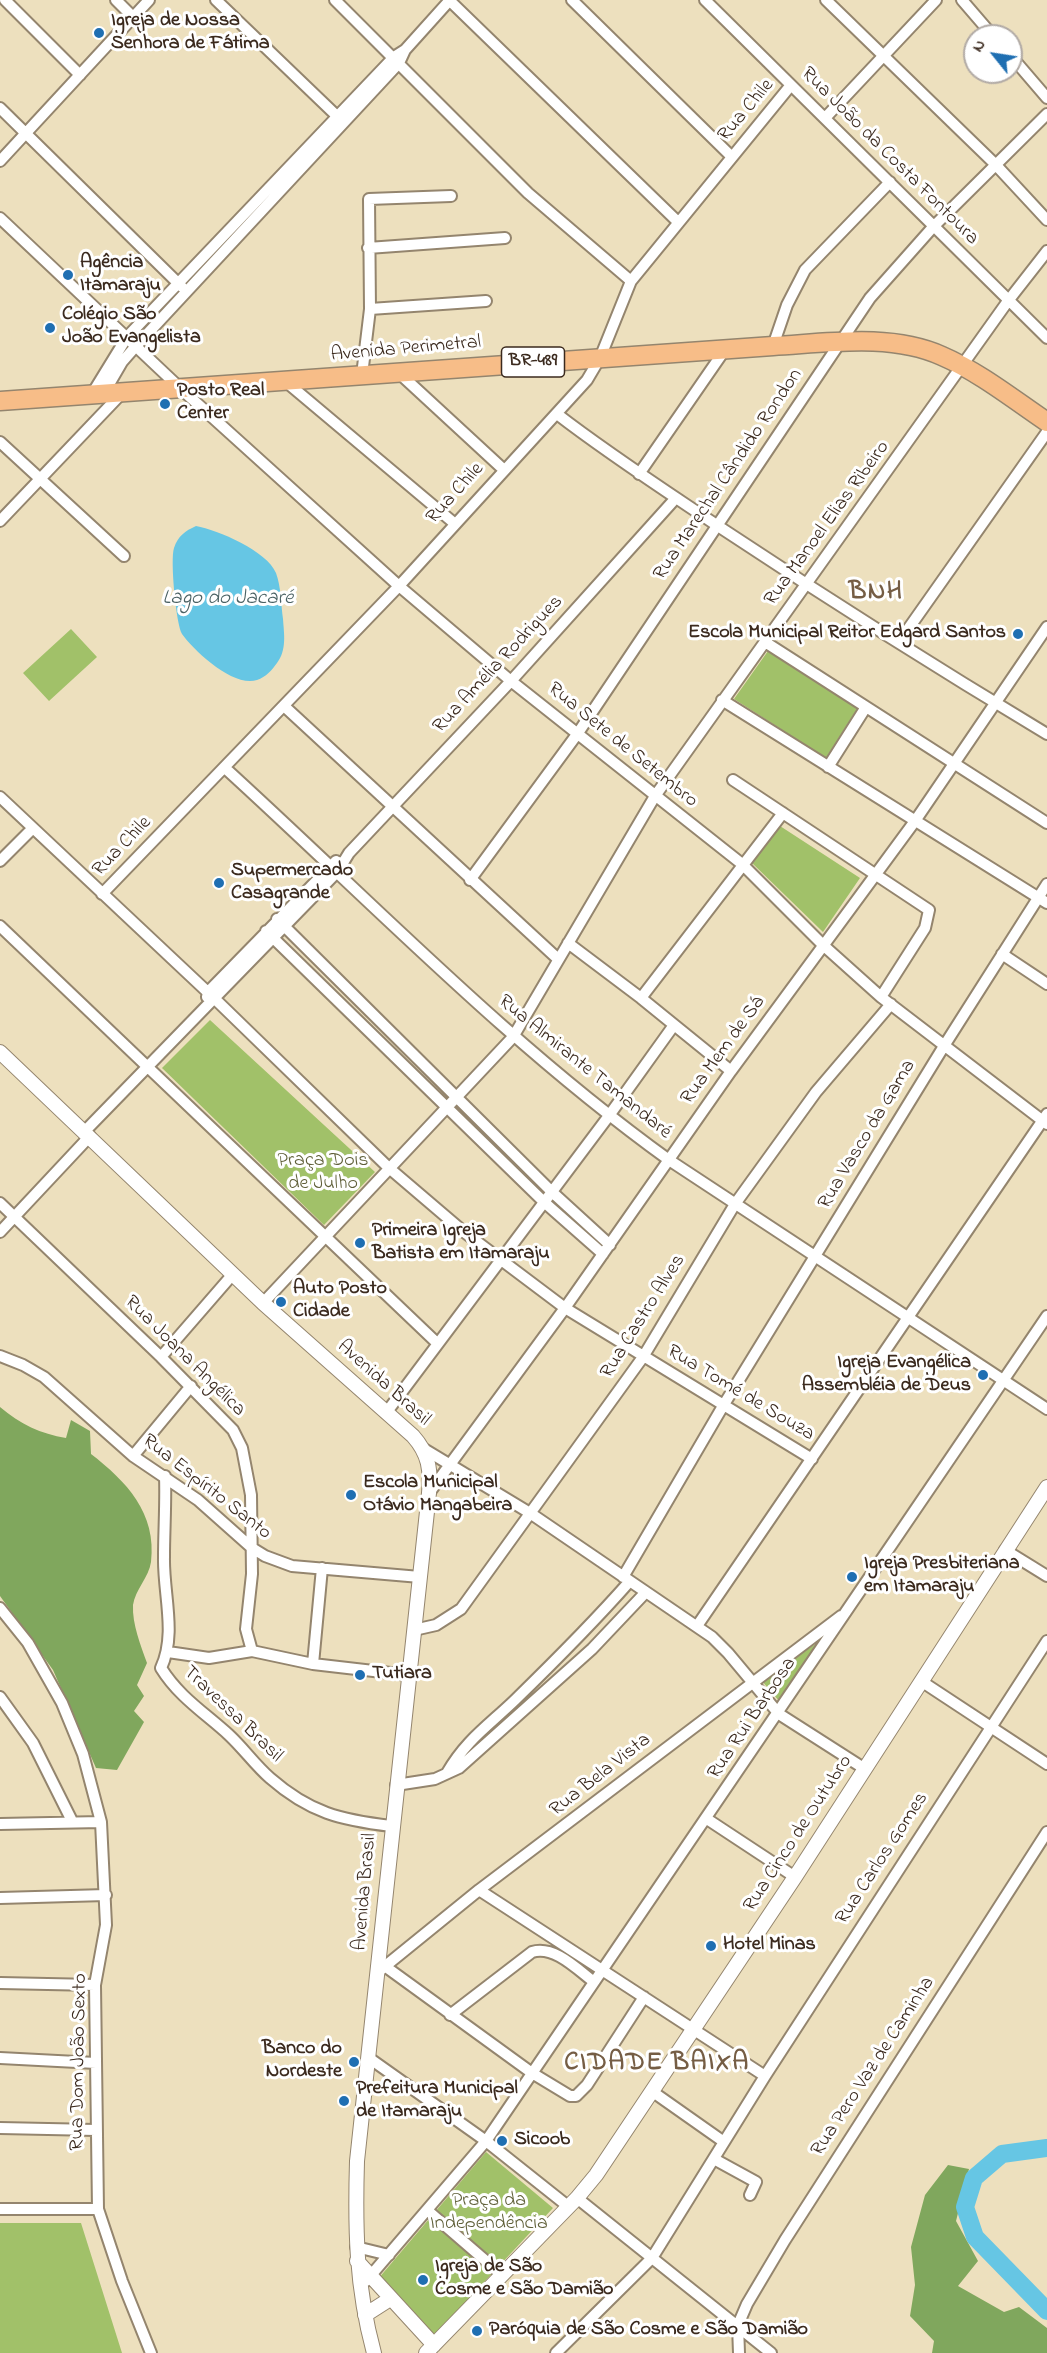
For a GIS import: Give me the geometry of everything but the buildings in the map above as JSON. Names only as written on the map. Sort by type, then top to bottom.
[{"type":"main road","name":"Avenida Perimetral","points":[[0,401],[839,342],[886,343],[939,355],[962,366],[1047,422]]},
{"type":"street","points":[[5,0],[80,75]]},
{"type":"street","points":[[116,0],[133,17]]},
{"type":"street","points":[[0,161],[149,0]]},
{"type":"street","points":[[216,0],[340,119]]},
{"type":"street","points":[[334,0],[528,193],[631,281]]},
{"type":"street","points":[[106,393],[127,337],[177,282],[340,119],[449,0],[678,222]]},
{"type":"street","points":[[572,0],[732,157]]},
{"type":"street","name":"Rua João da Costa Fontoura","points":[[705,0],[1047,338]]},
{"type":"street","points":[[826,0],[882,57],[995,164],[1047,220]]},
{"type":"street","points":[[825,118],[936,0]]},
{"type":"street","points":[[962,0],[983,24]]},
{"type":"street","points":[[1023,70],[1047,98]]},
{"type":"street","name":"Rua Chile","points":[[102,894],[399,586],[503,469],[587,380],[600,358],[631,281],[791,85]]},
{"type":"street","points":[[0,108],[186,291]]},
{"type":"street","name":"Rua Marechal Cândido Rondon","points":[[470,880],[578,733],[875,291],[933,226],[1047,114]]},
{"type":"street","points":[[0,521],[39,479],[106,393],[122,362],[340,119]]},
{"type":"street","points":[[773,346],[787,305],[805,270],[890,182]]},
{"type":"street","points":[[362,375],[370,309],[369,199],[451,196]]},
{"type":"street","name":"Rua Sete de Setembro","points":[[0,218],[180,388],[399,586],[511,681],[742,864],[823,945],[881,996],[944,1046],[1045,1120]]},
{"type":"street","points":[[369,248],[505,238]]},
{"type":"street","name":"Rua Manoel Elias Ribeiro","points":[[389,1168],[513,1037],[655,796],[1008,301],[1047,251]]},
{"type":"street","points":[[370,309],[486,301]]},
{"type":"street","points":[[639,474],[724,351]]},
{"type":"street","points":[[399,373],[503,469]]},
{"type":"street","points":[[285,381],[454,523]]},
{"type":"street","points":[[557,414],[675,499],[807,585],[1047,734]]},
{"type":"street","points":[[899,642],[1047,432]]},
{"type":"street","points":[[0,442],[124,556]]},
{"type":"street","name":"Rua Amélia Rodrigues","points":[[212,995],[511,681],[675,499]]},
{"type":"street","name":"Rua Mem de Sá","points":[[429,1493],[610,1245],[730,1071],[915,821],[1047,627]]},
{"type":"street","points":[[765,642],[1047,823]]},
{"type":"street","points":[[722,700],[1042,900]]},
{"type":"street","points":[[284,706],[558,959]]},
{"type":"street","points":[[828,767],[866,707]]},
{"type":"street","name":"Rua Almirante Tamandaré","points":[[225,768],[513,1037],[608,1117],[735,1204],[1047,1409]]},
{"type":"street","points":[[733,780],[929,910],[925,928],[881,996]]},
{"type":"street","points":[[0,797],[212,995],[389,1168],[263,1303]]},
{"type":"street","points":[[641,998],[783,813]]},
{"type":"street","points":[[0,861],[33,828]]},
{"type":"street","name":"Rua Vasco da Gama","points":[[445,1776],[470,1740],[508,1707],[585,1631],[627,1579],[723,1406],[1002,954],[1042,900],[1047,884]]},
{"type":"street","points":[[281,923],[552,1192],[610,1245]]},
{"type":"street","points":[[0,926],[327,1235],[437,1343]]},
{"type":"street","points":[[270,934],[449,1106],[544,1202],[603,1254]]},
{"type":"street","points":[[568,943],[641,998],[730,1071]]},
{"type":"street","points":[[1002,954],[1047,984]]},
{"type":"street","points":[[0,1232],[16,1219],[87,1134],[212,995]]},
{"type":"street","name":"Rua Castro Alves","points":[[414,1630],[436,1625],[461,1609],[643,1358],[735,1204],[816,1092],[891,1004]]},
{"type":"street","points":[[386,1413],[608,1117],[674,1025]]},
{"type":"street","name":"Avenida Brasil","points":[[0,1052],[263,1303],[424,1449],[429,1463],[429,1493],[391,1826],[382,1970],[369,2058]]},
{"type":"street","points":[[697,1626],[1045,1120]]},
{"type":"street","name":"Rua Tomé de Souza","points":[[389,1168],[500,1260],[565,1308],[643,1358],[812,1459]]},
{"type":"street","name":"Rua Joana Angélica","points":[[0,1203],[161,1356],[233,1430],[242,1448],[251,1495],[252,1574],[246,1629],[252,1651]]},
{"type":"street","points":[[161,1356],[233,1274]]},
{"type":"street","name":"Rua Rui Barbosa","points":[[486,2141],[779,1714],[1047,1316]]},
{"type":"street","name":"Rua Espírito Santo","points":[[0,1356],[44,1377],[81,1406],[133,1456],[165,1476],[219,1517],[252,1548],[276,1562],[420,1577]]},
{"type":"street","points":[[133,1456],[191,1386]]},
{"type":"street","points":[[424,1449],[530,1513],[697,1626],[728,1653],[779,1714],[865,1769]]},
{"type":"street","name":"Travessa Brasil","points":[[165,1476],[164,1557],[168,1652],[161,1668],[168,1680],[196,1709],[229,1735],[271,1779],[323,1812],[344,1820],[391,1826]]},
{"type":"street","name":"Rua Cinco de Outubro","points":[[573,2202],[695,2030],[1047,1487]]},
{"type":"street","points":[[1005,1550],[1047,1576]]},
{"type":"street","points":[[313,1664],[322,1568]]},
{"type":"street","points":[[396,1785],[445,1776],[459,1768],[592,1648],[646,1592]]},
{"type":"street","name":"Rua Dom João Sexto","points":[[0,1608],[28,1643],[62,1703],[83,1754],[101,1822],[106,1926],[94,1985],[99,2209],[122,2281],[151,2353]]},
{"type":"street","name":"Rua Bela Vista","points":[[382,1970],[479,1890],[575,1820],[751,1681],[848,1610]]},
{"type":"street","name":"Rua Carlos Gomes","points":[[556,2353],[652,2258],[765,2076],[1047,1641]]},
{"type":"street","points":[[168,1652],[209,1658],[252,1651],[313,1664],[408,1675]]},
{"type":"street","points":[[921,1681],[1047,1764]]},
{"type":"street","points":[[0,1697],[33,1743],[72,1821]]},
{"type":"street","points":[[707,1819],[795,1877]]},
{"type":"street","points":[[0,1824],[101,1822]]},
{"type":"street","name":"Rua Pero Vaz de Caminha","points":[[738,2325],[747,2304],[784,2240],[1047,1832]]},
{"type":"street","points":[[479,1890],[765,2076]]},
{"type":"street","points":[[0,1898],[106,1895]]},
{"type":"street","points":[[450,2015],[539,1949],[555,1954],[594,1982]]},
{"type":"street","points":[[382,1970],[532,2073],[564,2093],[576,2096],[587,2085],[644,1997]]},
{"type":"street","points":[[0,1983],[94,1985]]},
{"type":"street","points":[[0,2058],[96,2063]]},
{"type":"street","points":[[374,2353],[365,2315],[356,2254],[357,2161],[369,2058],[652,2258],[771,2353]]},
{"type":"street","points":[[652,2092],[724,2142]]},
{"type":"street","points":[[0,2128],[96,2130]]},
{"type":"street","points":[[360,2287],[486,2141]]},
{"type":"street","points":[[714,2159],[756,2182],[750,2195]]},
{"type":"street","points":[[356,2254],[370,2277],[430,2349],[573,2202]]},
{"type":"street","points":[[0,2209],[99,2209]]},
{"type":"street","points":[[427,2210],[501,2274]]},
{"type":"street","points":[[356,2254],[389,2255]]},
{"type":"street","points":[[365,2315],[390,2299]]},
{"type":"street","points":[[738,2325],[739,2353]]},
{"type":"green space","points":[[71,629],[97,657],[49,701],[23,673]]},
{"type":"green space","points":[[768,651],[859,706],[826,758],[734,699]]},
{"type":"green space","points":[[780,826],[860,878],[823,932],[752,863]]},
{"type":"green space","name":"Praça Dois de Julho","points":[[210,1020],[375,1172],[324,1225],[162,1068]]},
{"type":"green space","points":[[0,1407],[23,1423],[48,1434],[66,1438],[71,1420],[90,1431],[91,1454],[127,1487],[144,1513],[149,1528],[152,1544],[151,1562],[133,1605],[135,1627],[147,1663],[137,1685],[144,1696],[134,1711],[144,1722],[117,1770],[96,1768],[53,1670],[0,1596]]},
{"type":"green space","points":[[827,1636],[779,1701],[762,1681]]},
{"type":"green space","name":"Praça da Independência","points":[[486,2152],[553,2208],[433,2337],[378,2279]]},
{"type":"green space","points":[[948,2165],[969,2169],[956,2221],[978,2261],[958,2286],[1004,2312],[1019,2307],[1047,2328],[1047,2353],[932,2353],[934,2341],[910,2316],[915,2285],[911,2247],[925,2195]]},
{"type":"green space","points":[[0,2223],[81,2223],[122,2353],[0,2353]]},
{"type":"water","name":"Lago do Jacaré","points":[[196,526],[229,537],[253,550],[271,565],[276,573],[281,596],[284,647],[275,666],[260,679],[248,681],[237,679],[226,673],[205,658],[182,634],[176,605],[173,554],[180,537]]},
{"type":"waterway","points":[[1047,2148],[1002,2154],[974,2178],[965,2207],[975,2237],[1047,2311]]},
{"type":"place","name":"Igreja de Nossa Senhora de Fátima","points":[[99,33]]},
{"type":"place","name":"Agência Itamaraju","points":[[68,275]]},
{"type":"place","name":"Colégio São João Evangelista","points":[[50,328]]},
{"type":"place","name":"Posto Real Center","points":[[165,404]]},
{"type":"place","name":"Escola Municipal Reitor Edgard Santos","points":[[1018,634]]},
{"type":"place","name":"Supermercado Casagrande","points":[[219,883]]},
{"type":"place","name":"Primeira Igreja Batista em Itamaraju","points":[[360,1243]]},
{"type":"place","name":"Auto Posto Cidade","points":[[281,1302]]},
{"type":"place","name":"Igreja Evangélica Assembléia de Deus","points":[[983,1375]]},
{"type":"place","name":"Escola Municipal Otávio Mangabeira","points":[[351,1495]]},
{"type":"place","name":"Igreja Presbiteriana em Itamaraju","points":[[852,1577]]},
{"type":"place","name":"Tutiara","points":[[360,1675]]},
{"type":"place","name":"Hotel Minas","points":[[711,1946]]},
{"type":"place","name":"Banco do Nordeste","points":[[354,2062]]},
{"type":"place","name":"Prefeitura Municipal de Itamaraju","points":[[344,2101]]},
{"type":"place","name":"Sicoob","points":[[502,2141]]},
{"type":"place","name":"Igreja de São Cosme e São Damião","points":[[423,2280]]},
{"type":"place","name":"Paróquia de São Cosme e São Damião","points":[[477,2331]]},
{"type":"district","name":"BNH","points":[[876,594]]},
{"type":"district","name":"CIDADE BAIXA","points":[[657,2065]]}]
